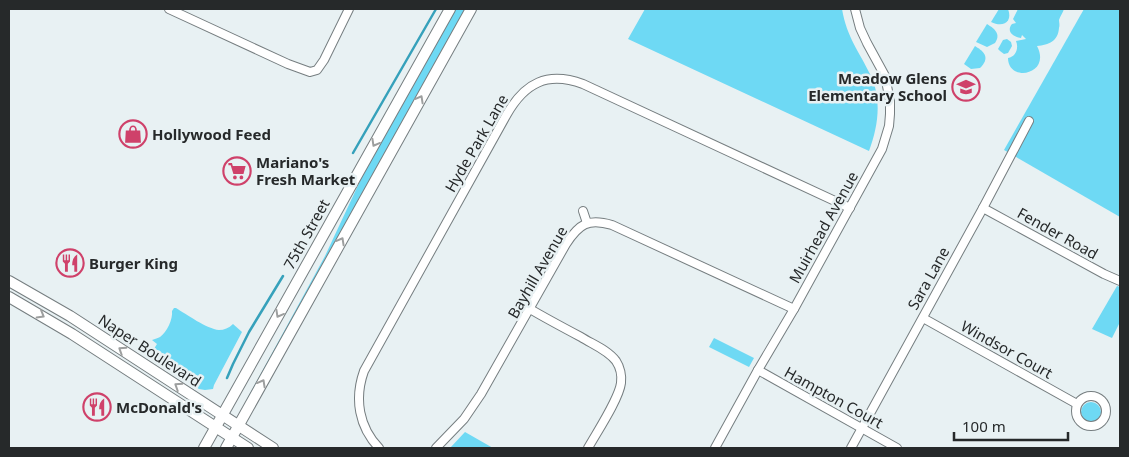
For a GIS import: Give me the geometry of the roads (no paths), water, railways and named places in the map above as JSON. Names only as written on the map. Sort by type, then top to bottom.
[{"type":"main road","name":"75th Street","points":[[204,448],[450,9]]},
{"type":"main road","points":[[226,448],[471,9]]},
{"type":"main road","name":"Naper Boulevard","points":[[9,282],[70,316],[273,448]]},
{"type":"main road","name":"Naper Boulevard","points":[[9,297],[72,334],[248,448]]},
{"type":"street","points":[[169,9],[288,64],[310,72],[317,70],[324,60],[349,9]]},
{"type":"street","name":"Muirhead Avenue","points":[[715,448],[794,310],[882,149],[889,126],[890,101],[885,76],[860,28],[855,9]]},
{"type":"street","name":"Hyde Park Lane","points":[[379,448],[365,428],[358,405],[361,378],[364,371],[506,114],[520,95],[536,83],[553,78],[572,80],[583,84],[850,208]]},
{"type":"street","name":"Sara Lane","points":[[851,448],[1029,121]]},
{"type":"street","name":"Fender Road","points":[[983,208],[1120,281]]},
{"type":"street","points":[[583,211],[588,223]]},
{"type":"street","name":"Bayhill Avenue","points":[[436,448],[464,419],[481,394],[573,233],[588,223],[597,221],[612,225],[794,310]]},
{"type":"street","points":[[530,309],[601,349],[615,360],[619,369],[621,382],[617,395],[588,448]]},
{"type":"street","name":"Windsor Court","points":[[923,318],[1077,404]]},
{"type":"street","points":[[619,369],[628,366]]},
{"type":"street","name":"Hampton Court","points":[[758,370],[897,448]]},
{"type":"street","points":[[1096,396],[1104,403],[1106,408],[1105,418],[1094,427],[1084,425],[1077,418],[1077,404],[1085,397],[1096,396]]},
{"type":"waterway","points":[[353,153],[436,9]]},
{"type":"waterway","points":[[227,378],[249,332],[283,276]]},
{"type":"place","name":"Meadow Glens Elementary School","points":[[966,87]]},
{"type":"place","name":"Hollywood Feed","points":[[133,134]]},
{"type":"place","name":"Mariano's Fresh Market","points":[[237,171]]},
{"type":"place","name":"Burger King","points":[[70,263]]},
{"type":"place","name":"McDonald's","points":[[97,407]]}]
